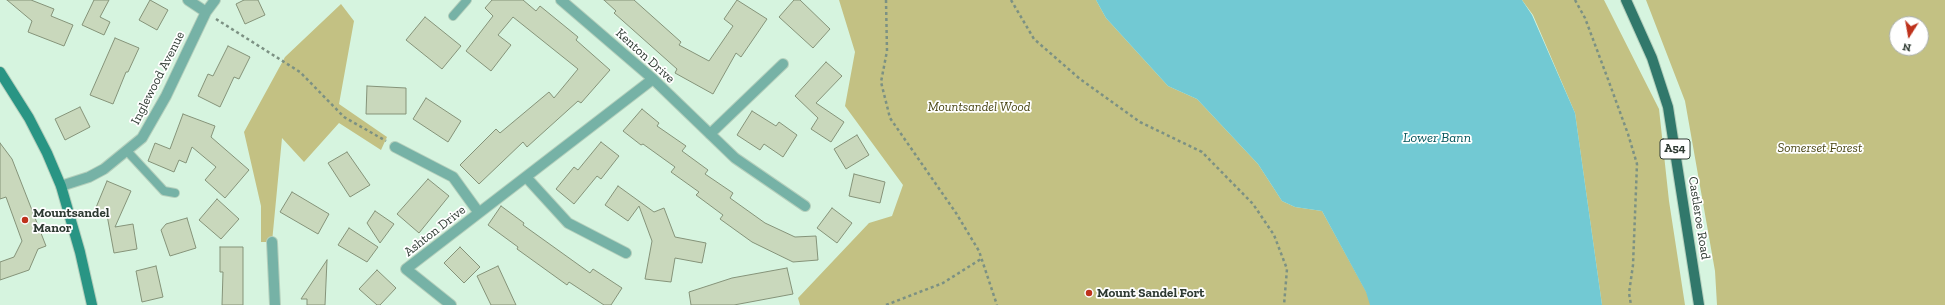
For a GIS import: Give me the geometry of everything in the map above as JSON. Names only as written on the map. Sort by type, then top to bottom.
[{"type":"main road","name":"Castleroe Road","points":[[1626,0],[1652,58],[1668,107],[1699,305]]},
{"type":"street","points":[[188,0],[206,12]]},
{"type":"street","name":"Inglewood Avenue","points":[[61,186],[89,178],[104,169],[142,138],[166,96],[206,12],[215,0]]},
{"type":"street","name":"Kenton Drive","points":[[561,0],[653,79],[735,158],[805,206]]},
{"type":"street","points":[[710,134],[783,64]]},
{"type":"street","points":[[0,72],[29,118],[47,153],[61,186],[80,252],[92,305]]},
{"type":"street","name":"Ashton Drive","points":[[451,305],[406,269],[653,79]]},
{"type":"street","points":[[395,147],[454,177],[479,213]]},
{"type":"street","points":[[526,177],[568,223],[626,253]]},
{"type":"street","points":[[272,242],[275,305]]},
{"type":"lane","points":[[453,16],[467,0]]},
{"type":"lane","points":[[127,151],[164,191],[175,193]]},
{"type":"path","points":[[886,0],[887,50],[881,82],[890,118],[956,212],[981,258],[997,305]]},
{"type":"path","points":[[1011,0],[1034,39],[1080,79],[1140,122],[1202,152],[1253,204],[1274,235],[1288,269],[1284,305]]},
{"type":"path","points":[[1575,0],[1585,18],[1628,134],[1637,164],[1633,265],[1629,293],[1631,305]]},
{"type":"path","points":[[206,12],[300,72],[344,117],[395,147]]},
{"type":"path","points":[[886,305],[943,283],[981,258]]},
{"type":"green space","name":"Mountsandel Wood","points":[[839,0],[1096,0],[1106,18],[1168,86],[1197,99],[1258,164],[1282,201],[1295,207],[1322,211],[1368,295],[1371,305],[800,305],[798,298],[869,223],[892,216],[903,185],[845,106],[855,52]]},
{"type":"green space","points":[[1522,0],[1604,0],[1659,109],[1669,201],[1685,305],[1602,305],[1575,113],[1533,15]]},
{"type":"green space","name":"Somerset Forest","points":[[1646,0],[1945,0],[1945,305],[1717,305],[1715,271],[1685,101]]},
{"type":"green space","points":[[341,4],[354,21],[339,104],[387,137],[381,150],[339,123],[304,162],[282,138],[272,242],[261,242],[261,206],[244,132],[285,57]]},
{"type":"water","name":"Lower Bann","points":[[1096,0],[1522,0],[1532,15],[1575,113],[1602,305],[1370,305],[1366,292],[1322,211],[1295,207],[1282,201],[1258,164],[1197,99],[1168,86],[1106,18]]},
{"type":"building","points":[[7,0],[31,0],[54,9],[51,16],[73,25],[64,46],[28,32],[32,21]]},
{"type":"building","points":[[94,0],[109,0],[100,17],[110,22],[104,35],[82,25]]},
{"type":"building","points":[[150,0],[168,10],[157,30],[139,20]]},
{"type":"building","points":[[244,0],[258,0],[265,15],[245,24],[236,4]]},
{"type":"building","points":[[492,0],[523,0],[536,11],[540,6],[578,37],[576,40],[610,70],[581,103],[578,101],[527,147],[523,142],[479,184],[460,165],[496,129],[500,133],[549,92],[554,98],[578,69],[513,17],[498,35],[511,45],[491,71],[466,51],[493,16],[485,8]]},
{"type":"building","points":[[604,0],[634,0],[681,42],[679,45],[709,61],[733,26],[724,19],[737,0],[767,19],[741,57],[736,53],[713,94],[675,73],[677,69],[614,13],[616,11]]},
{"type":"building","points":[[794,0],[800,0],[830,29],[813,48],[779,17]]},
{"type":"building","points":[[425,17],[461,46],[442,69],[406,40]]},
{"type":"building","points":[[115,38],[139,48],[128,72],[126,72],[113,104],[90,95]]},
{"type":"building","points":[[228,46],[250,57],[239,79],[234,77],[220,107],[198,96],[208,74],[213,76]]},
{"type":"building","points":[[826,62],[842,76],[816,103],[844,122],[831,142],[811,129],[818,118],[795,96]]},
{"type":"building","points":[[367,86],[406,88],[406,114],[366,114]]},
{"type":"building","points":[[426,98],[461,121],[448,142],[413,119]]},
{"type":"building","points":[[80,107],[90,127],[65,140],[55,119]]},
{"type":"building","points":[[642,109],[659,123],[657,126],[686,146],[682,151],[708,170],[705,174],[733,193],[730,198],[765,223],[795,237],[816,236],[818,260],[793,262],[752,242],[720,219],[723,215],[696,195],[699,192],[671,172],[675,167],[643,144],[641,145],[623,131]]},
{"type":"building","points":[[752,111],[776,126],[779,122],[797,135],[783,157],[764,144],[760,150],[737,135]]},
{"type":"building","points":[[183,114],[215,126],[211,137],[249,170],[225,198],[205,180],[216,167],[192,147],[186,163],[179,160],[174,172],[148,161],[155,143],[170,149]]},
{"type":"building","points":[[857,135],[869,155],[846,169],[834,149]]},
{"type":"building","points":[[601,142],[619,156],[601,179],[597,176],[574,204],[556,189],[574,167],[578,170]]},
{"type":"building","name":"Mountsandel Manor","points":[[0,143],[12,159],[46,246],[38,249],[29,270],[0,280],[0,262],[14,257],[22,241],[6,197],[0,199]]},
{"type":"building","points":[[347,152],[370,185],[350,197],[328,163]]},
{"type":"building","points":[[854,174],[885,182],[880,203],[849,196]]},
{"type":"building","points":[[428,179],[449,196],[419,233],[397,214]]},
{"type":"building","points":[[107,181],[131,191],[115,227],[133,224],[137,249],[114,253],[107,215],[95,210]]},
{"type":"building","points":[[618,186],[654,212],[664,208],[675,237],[706,243],[702,263],[675,258],[671,282],[645,279],[652,241],[639,206],[628,221],[605,205]]},
{"type":"building","points":[[292,192],[329,214],[318,234],[280,212]]},
{"type":"building","points":[[217,199],[239,219],[221,239],[199,220]]},
{"type":"building","points":[[501,206],[524,223],[523,225],[590,273],[593,269],[622,288],[611,305],[604,305],[569,282],[567,285],[517,249],[518,247],[488,225]]},
{"type":"building","points":[[832,208],[852,223],[837,243],[817,228]]},
{"type":"building","points":[[375,211],[394,224],[380,243],[367,223]]},
{"type":"building","points":[[187,218],[196,248],[170,256],[161,230],[166,224]]},
{"type":"building","points":[[349,228],[378,247],[367,262],[338,245]]},
{"type":"building","points":[[220,247],[243,247],[243,305],[222,305],[223,272],[220,272]]},
{"type":"building","points":[[460,247],[480,267],[464,283],[444,263]]},
{"type":"building","points":[[327,260],[325,305],[307,305],[307,299],[301,299]]},
{"type":"building","points":[[156,266],[163,297],[142,302],[136,271]]},
{"type":"building","points":[[498,266],[516,305],[491,305],[477,276]]},
{"type":"building","points":[[787,268],[793,294],[734,305],[691,305],[689,292],[732,278]]},
{"type":"building","points":[[377,270],[396,288],[380,305],[377,305],[359,289]]},
{"type":"place","name":"Mountsandel Manor","points":[[25,220]]},
{"type":"place","name":"Mount Sandel Fort","points":[[1089,293]]}]
